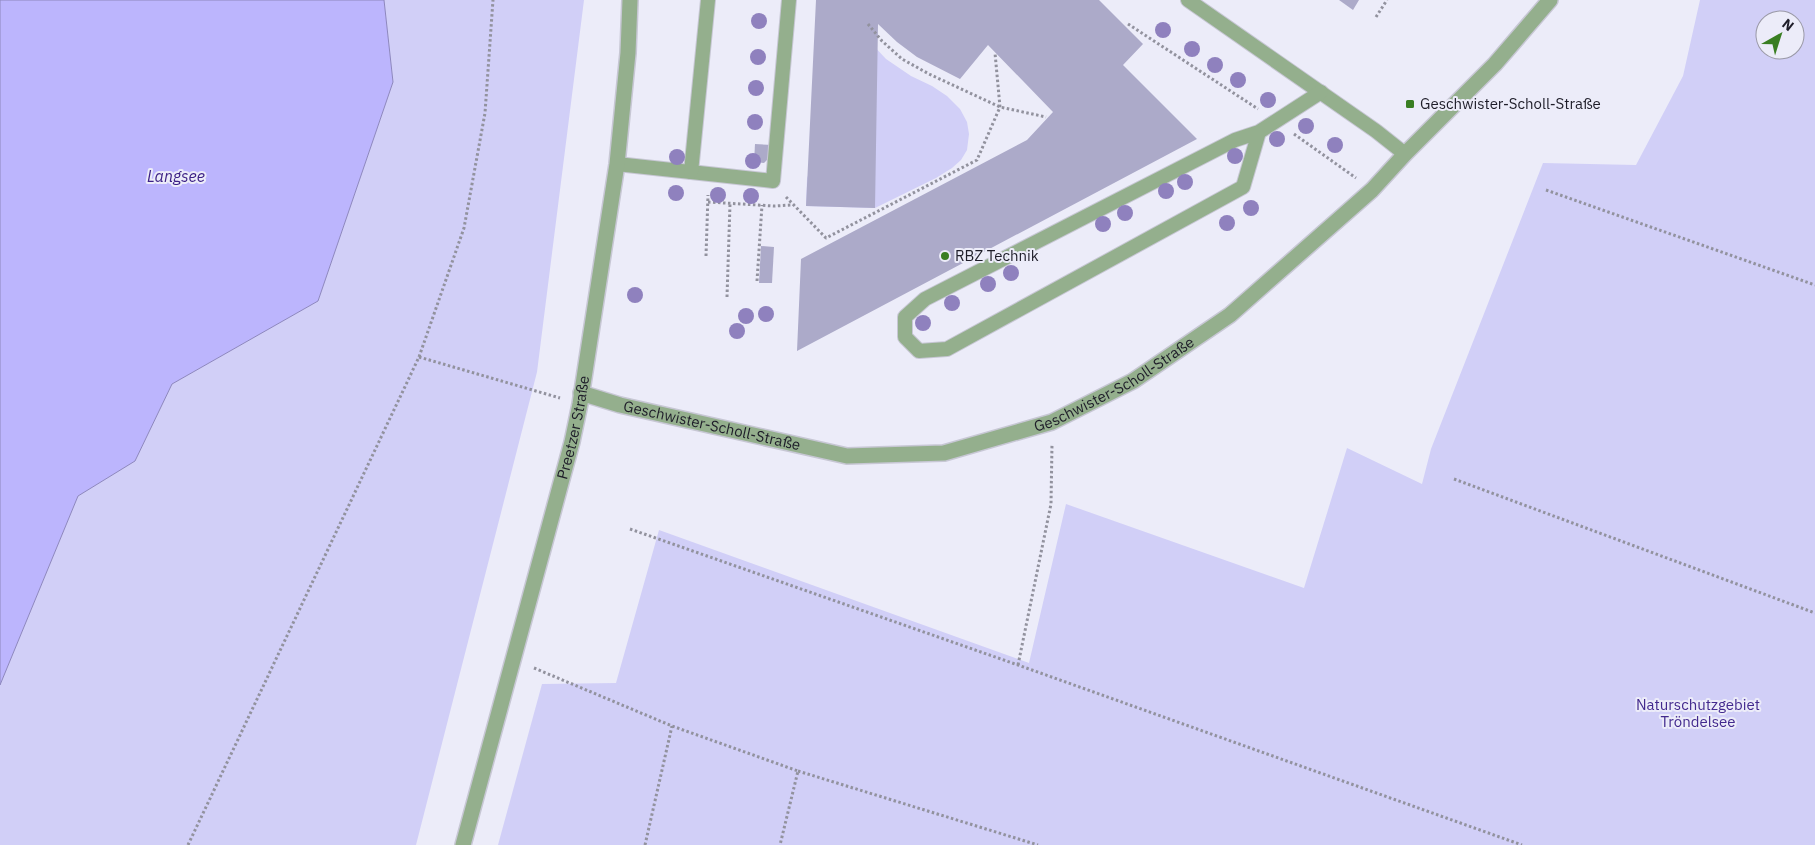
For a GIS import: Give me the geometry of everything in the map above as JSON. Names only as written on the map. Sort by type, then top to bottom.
[{"type":"street","name":"Preetzer Straße","points":[[463,845],[572,442],[581,398],[617,164],[628,53],[630,0]]},
{"type":"street","name":"Geschwister-Scholl-Straße","points":[[581,398],[847,456],[944,453],[1052,422],[1133,381],[1230,315],[1372,190],[1405,154],[1495,64],[1550,0]]},
{"type":"lane","points":[[691,172],[708,0]]},
{"type":"lane","points":[[617,164],[773,181],[789,0]]},
{"type":"lane","points":[[1188,0],[1376,131],[1405,154]]},
{"type":"lane","points":[[1259,132],[1243,187],[947,349],[919,351],[906,338],[905,317],[925,299],[1236,140],[1259,132],[1321,92]]},
{"type":"path","points":[[188,845],[418,356],[464,228],[485,113],[494,0]]},
{"type":"path","points":[[1376,17],[1387,0]]},
{"type":"path","points":[[868,24],[882,41],[902,59],[929,74],[1000,107],[1046,117]]},
{"type":"path","points":[[1128,24],[1276,121],[1372,190]]},
{"type":"path","points":[[773,181],[792,205],[826,238],[977,160],[1000,107],[995,52]]},
{"type":"path","points":[[706,256],[709,174]]},
{"type":"path","points":[[1546,190],[1815,285]]},
{"type":"path","points":[[708,202],[792,205]]},
{"type":"path","points":[[727,297],[730,204]]},
{"type":"path","points":[[757,281],[762,205]]},
{"type":"path","points":[[418,356],[581,398]]},
{"type":"path","points":[[1018,665],[1051,504],[1052,422]]},
{"type":"path","points":[[1454,479],[1815,613]]},
{"type":"path","points":[[630,529],[1522,845]]},
{"type":"path","points":[[513,660],[672,726],[798,772],[1038,845]]},
{"type":"path","points":[[645,845],[672,726]]},
{"type":"path","points":[[780,845],[798,772]]},
{"type":"green space","points":[[384,0],[584,0],[537,372],[416,845],[0,845],[0,685],[78,496],[135,461],[172,384],[318,301],[393,82]]},
{"type":"green space","name":"Naturschutzgebiet Tröndelsee","points":[[1700,0],[1815,0],[1815,845],[498,845],[542,684],[616,683],[659,530],[1029,663],[1066,504],[1304,588],[1347,448],[1422,484],[1431,449],[1543,163],[1636,165],[1683,76]]},
{"type":"green space","points":[[871,43],[886,59],[911,76],[947,96],[960,109],[967,122],[969,134],[967,150],[961,160],[952,168],[875,208],[806,206],[807,178]]},
{"type":"water","name":"Langsee","points":[[0,0],[384,0],[393,82],[318,301],[172,384],[135,461],[78,496],[0,685]]},
{"type":"building","points":[[816,0],[1099,0],[1143,44],[1123,65],[1197,139],[797,351],[801,259],[1027,140],[1053,112],[988,45],[960,79],[917,57],[878,24],[875,208],[806,206]]},
{"type":"building","points":[[1339,0],[1359,0],[1353,10]]},
{"type":"building","points":[[755,144],[773,145],[772,155],[764,163],[754,162]]},
{"type":"building","points":[[761,246],[774,247],[772,283],[759,283]]},
{"type":"place","name":"Geschwister-Scholl-Straße","points":[[1410,104]]},
{"type":"place","name":"RBZ Technik","points":[[945,256]]}]
